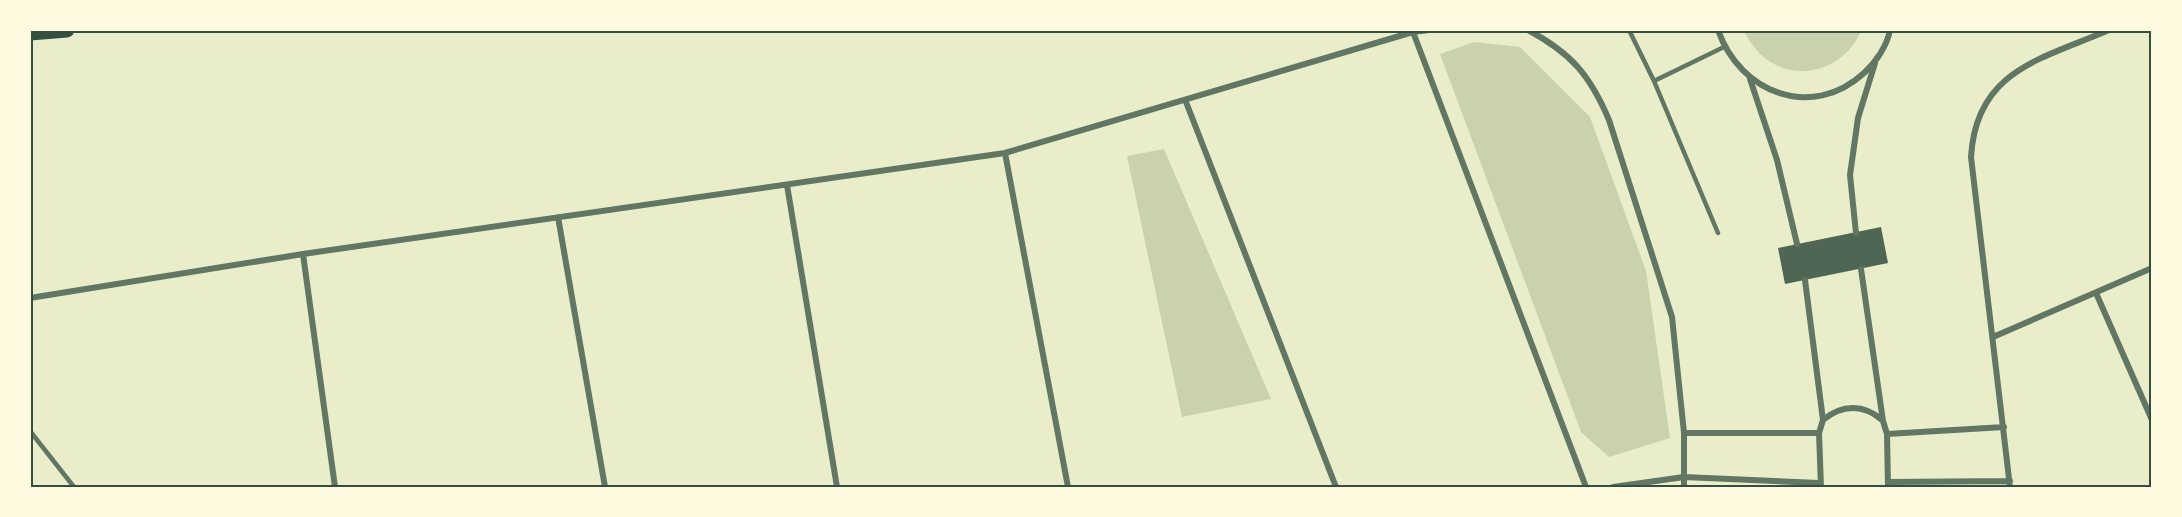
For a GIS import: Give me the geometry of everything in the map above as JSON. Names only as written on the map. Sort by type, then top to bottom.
[{"type":"main road","points":[[30,33],[68,30]]},
{"type":"street","points":[[30,298],[303,254],[1005,153],[1186,102],[1413,32],[1429,30]]},
{"type":"street","points":[[1528,30],[1554,44],[1578,64],[1597,90],[1609,120],[1672,317],[1684,433],[1684,487]]},
{"type":"street","points":[[1718,30],[1724,47],[1735,64],[1750,79],[1774,92],[1802,97],[1838,90],[1854,82],[1875,63]]},
{"type":"street","points":[[1856,233],[1850,175],[1858,118],[1875,63],[1890,30]]},
{"type":"street","points":[[1861,269],[1883,421],[1887,434],[1888,485],[2010,484],[1971,157],[1972,135],[1979,114],[1990,94],[2005,79],[2024,67],[2109,30]]},
{"type":"street","points":[[1413,32],[1586,487]]},
{"type":"street","points":[[1750,79],[1777,160],[1797,244]]},
{"type":"street","points":[[1186,102],[1336,487]]},
{"type":"street","points":[[1005,153],[1068,487]]},
{"type":"street","points":[[786,185],[837,487]]},
{"type":"street","points":[[558,217],[605,487]]},
{"type":"street","points":[[303,254],[335,487]]},
{"type":"street","points":[[1993,337],[2152,268]]},
{"type":"street","points":[[1613,487],[1684,477],[1820,485],[1819,433],[1823,420],[1804,280]]},
{"type":"street","points":[[2096,293],[2152,420]]},
{"type":"street","points":[[1823,420],[1836,411],[1853,407],[1869,411],[1883,421]]},
{"type":"street","points":[[1887,434],[2004,427]]},
{"type":"street","points":[[1684,433],[1819,433]]},
{"type":"lane","points":[[1630,32],[1654,81],[1718,233]]},
{"type":"lane","points":[[1654,81],[1724,47]]},
{"type":"lane","points":[[30,431],[74,487]]},
{"type":"green space","points":[[1743,30],[1861,30],[1847,52],[1837,60],[1812,70],[1799,71],[1786,69],[1769,61],[1756,49]]},
{"type":"green space","points":[[1474,42],[1520,47],[1590,117],[1646,271],[1670,438],[1609,457],[1581,432],[1440,54]]},
{"type":"green space","points":[[1164,149],[1271,399],[1182,417],[1127,156]]},
{"type":"building","points":[[1881,227],[1888,263],[1785,284],[1778,248]]}]
